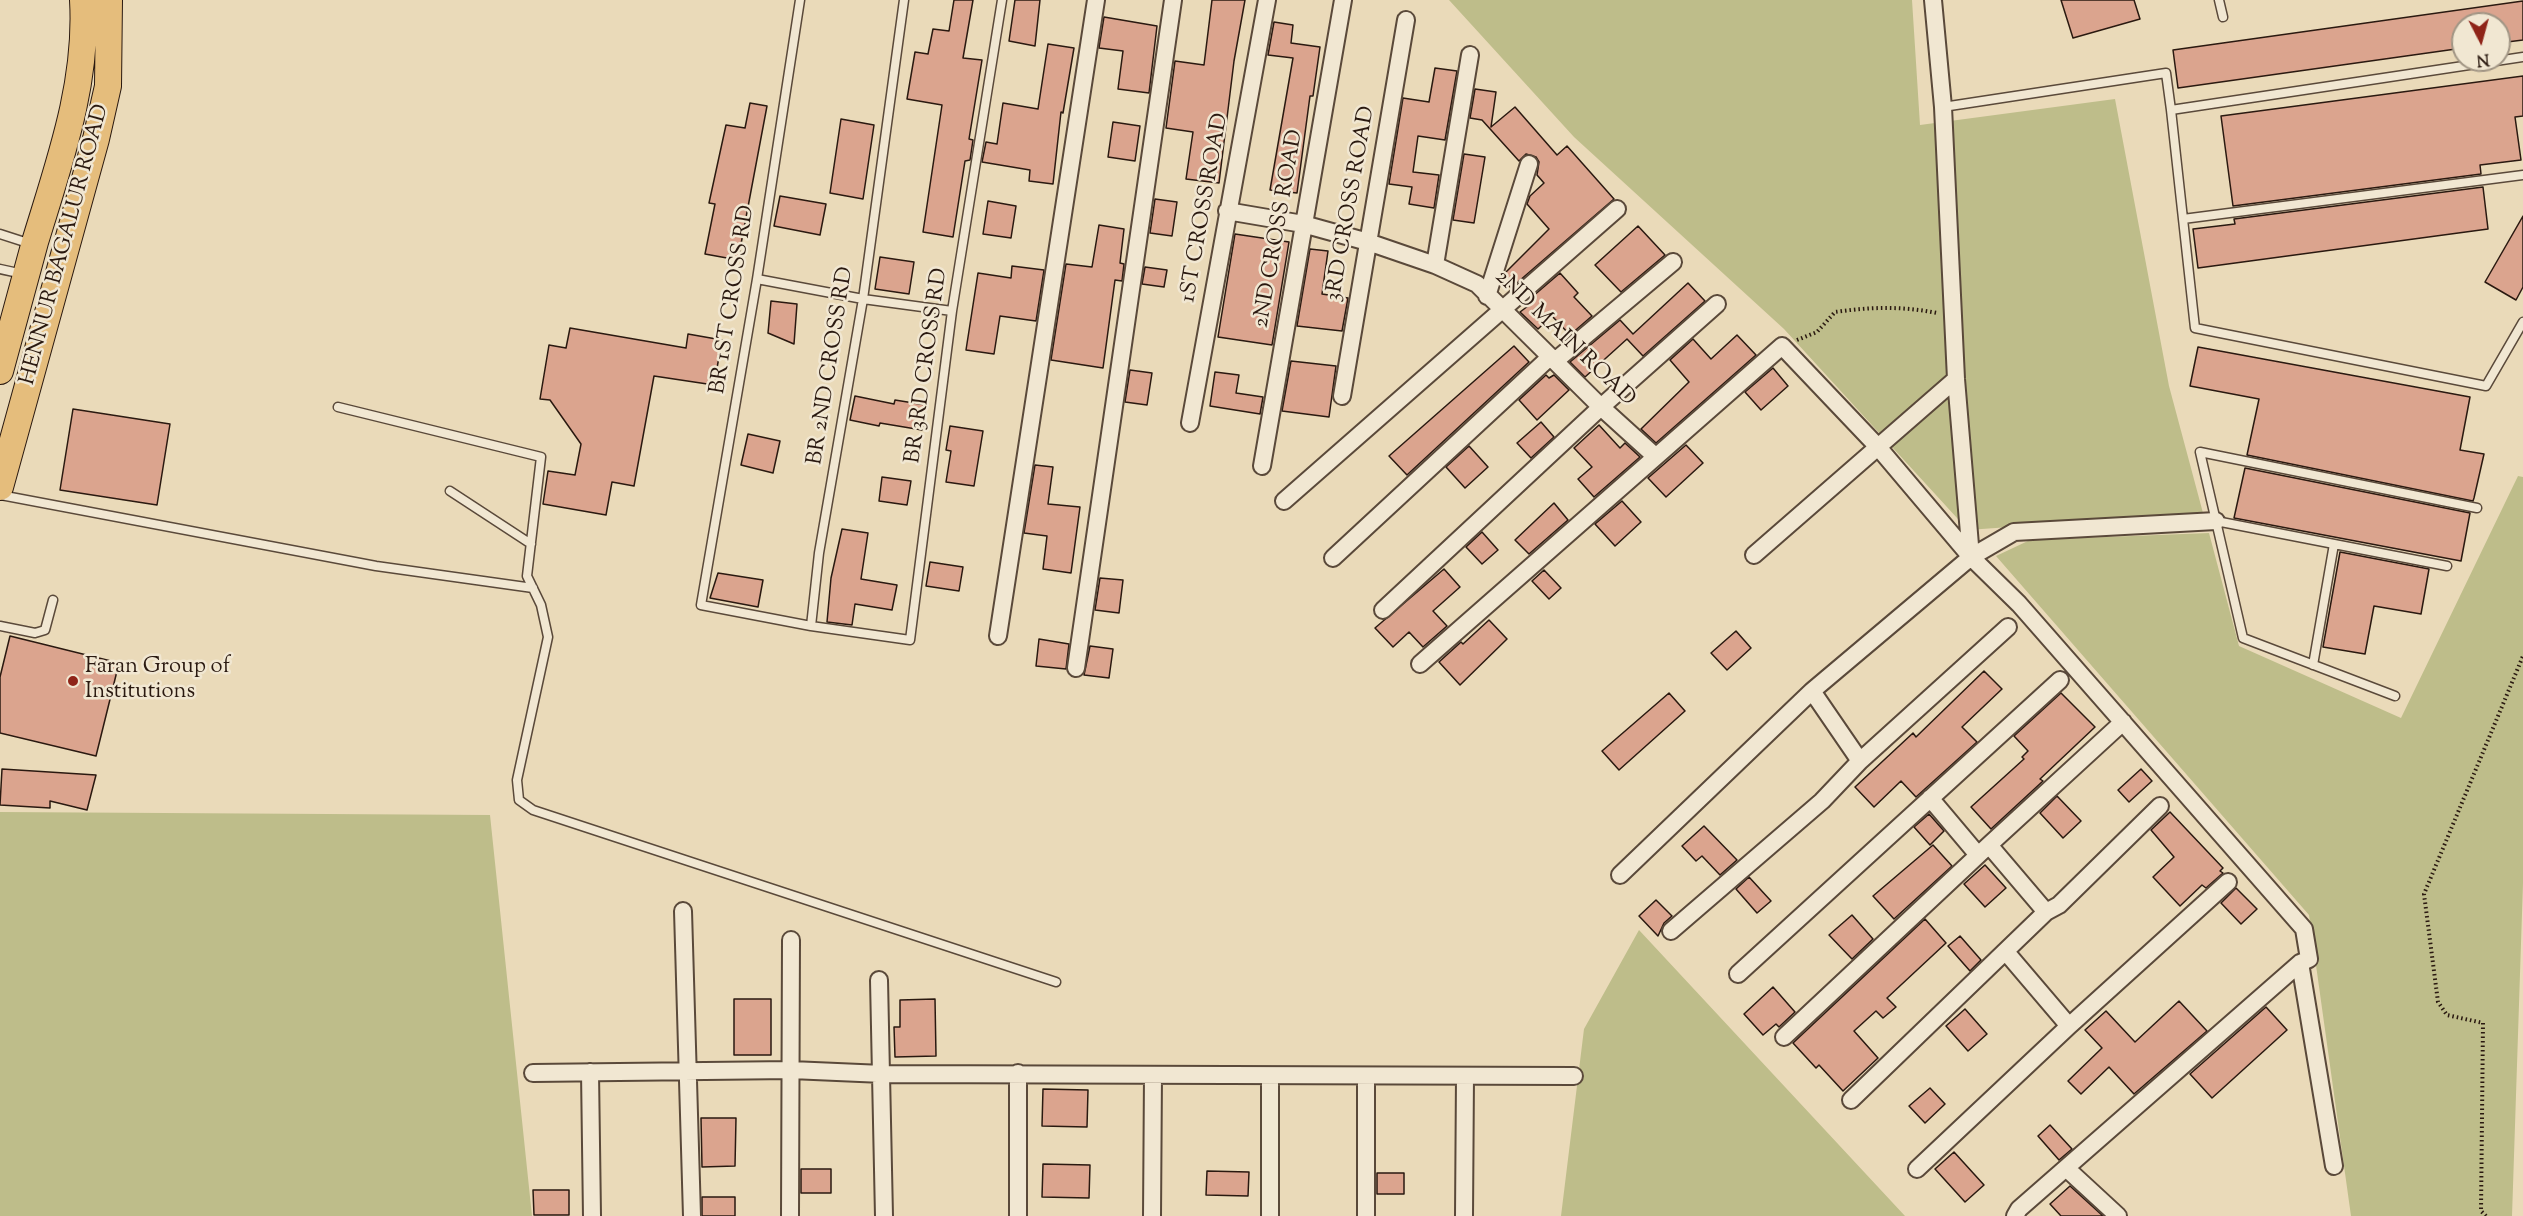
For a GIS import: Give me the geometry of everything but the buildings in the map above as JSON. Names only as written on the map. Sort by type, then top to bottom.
[{"type":"main road","name":"HENNUR BAGALUR ROAD","points":[[0,371],[34,245],[68,134],[80,81],[83,0]]},
{"type":"main road","name":"HENNUR BAGALUR ROAD","points":[[0,486],[96,140],[108,86],[109,0]]},
{"type":"street","points":[[998,636],[1096,0]]},
{"type":"street","points":[[1076,668],[1173,0]]},
{"type":"street","name":"1ST CROSS ROAD","points":[[1190,423],[1267,0]]},
{"type":"street","name":"2ND CROSS ROAD","points":[[1262,466],[1343,0]]},
{"type":"street","points":[[1933,0],[1944,107],[1956,379],[1971,557]]},
{"type":"street","name":"3RD CROSS ROAD","points":[[1342,396],[1407,20]]},
{"type":"street","points":[[1435,266],[1470,55]]},
{"type":"street","points":[[1487,296],[1529,164]]},
{"type":"street","points":[[1284,501],[1617,209]]},
{"type":"street","name":"2ND MAIN ROAD","points":[[1227,211],[1303,224],[1368,242],[1477,284],[1601,408],[1655,456]]},
{"type":"street","points":[[1333,558],[1552,359],[1673,262]]},
{"type":"street","points":[[1383,610],[1717,304]]},
{"type":"street","points":[[1420,664],[1782,346],[1878,447],[1971,557],[2019,604],[2304,929],[2310,959],[2300,963],[2019,1209],[2015,1216]]},
{"type":"street","points":[[1754,555],[1956,379]]},
{"type":"street","points":[[1620,875],[1812,691],[1971,557],[2014,532],[2216,521]]},
{"type":"street","points":[[1671,931],[1822,801],[1860,761],[2008,627]]},
{"type":"street","points":[[1738,974],[2060,680]]},
{"type":"street","points":[[1812,691],[1860,761]]},
{"type":"street","points":[[1784,1037],[2123,722]]},
{"type":"street","points":[[1930,798],[2046,912]]},
{"type":"street","points":[[1851,1100],[2046,912],[2059,906],[2160,806]]},
{"type":"street","points":[[1917,1168],[2228,882]]},
{"type":"street","points":[[684,911],[692,1216]]},
{"type":"street","points":[[790,1216],[791,940]]},
{"type":"street","points":[[2006,952],[2069,1026]]},
{"type":"street","points":[[2300,963],[2334,1166]]},
{"type":"street","points":[[879,980],[883,1074],[884,1216]]},
{"type":"street","points":[[533,1073],[791,1070],[883,1074],[1574,1076]]},
{"type":"street","points":[[590,1072],[592,1216]]},
{"type":"street","points":[[1018,1073],[1018,1216]]},
{"type":"street","points":[[1152,1216],[1153,1075]]},
{"type":"street","points":[[1270,1076],[1270,1216]]},
{"type":"street","points":[[1366,1076],[1366,1216]]},
{"type":"street","points":[[1464,1216],[1465,1076]]},
{"type":"street","points":[[2066,1168],[2118,1216]]},
{"type":"lane","name":"BR 1ST CROSS RD","points":[[800,0],[757,279],[701,605],[811,626]]},
{"type":"lane","name":"BR 2ND CROSS RD","points":[[811,626],[819,553],[863,299],[904,0]]},
{"type":"lane","name":"BR 3RD CROSS RD","points":[[811,626],[910,640],[952,311],[1002,0]]},
{"type":"lane","points":[[2219,0],[2223,17]]},
{"type":"lane","points":[[2171,110],[2523,57]]},
{"type":"lane","points":[[1944,107],[2166,73],[2195,328],[2486,386],[2523,322]]},
{"type":"lane","points":[[2183,219],[2523,175]]},
{"type":"lane","points":[[0,234],[34,245]]},
{"type":"lane","points":[[0,269],[26,275]]},
{"type":"lane","points":[[757,279],[863,299],[952,311]]},
{"type":"lane","points":[[338,407],[541,456],[527,576],[546,621],[548,637],[518,780],[519,800],[533,810],[1056,982]]},
{"type":"lane","points":[[2396,696],[2243,638],[2200,452],[2477,508]]},
{"type":"lane","points":[[450,492],[531,544]]},
{"type":"lane","points":[[0,495],[376,566],[533,588]]},
{"type":"lane","points":[[2216,521],[2447,566]]},
{"type":"lane","points":[[2313,665],[2334,544]]},
{"type":"lane","points":[[0,626],[35,633],[45,630],[53,600]]},
{"type":"path","points":[[1782,346],[1817,332],[1835,312],[1859,308],[1910,308],[1953,315]]},
{"type":"path","points":[[2486,1216],[2481,1211],[2483,1023],[2447,1015],[2438,1002],[2424,894],[2523,656]]},
{"type":"shaded area","points":[[1449,0],[1912,0],[1920,125],[2115,99],[2169,386],[2203,513],[1968,530],[1784,329],[1574,137]]},
{"type":"shaded area","points":[[2518,476],[2523,477],[2523,883],[2512,1216],[2351,1216],[2309,915],[1996,556],[2030,540],[2209,533],[2239,646],[2401,718]]},
{"type":"shaded area","points":[[0,812],[490,815],[532,1216],[0,1216]]},
{"type":"shaded area","points":[[1639,930],[1905,1216],[1561,1216],[1584,1029]]},
{"type":"place","name":"Faran Group of Institutions","points":[[73,681]]}]
